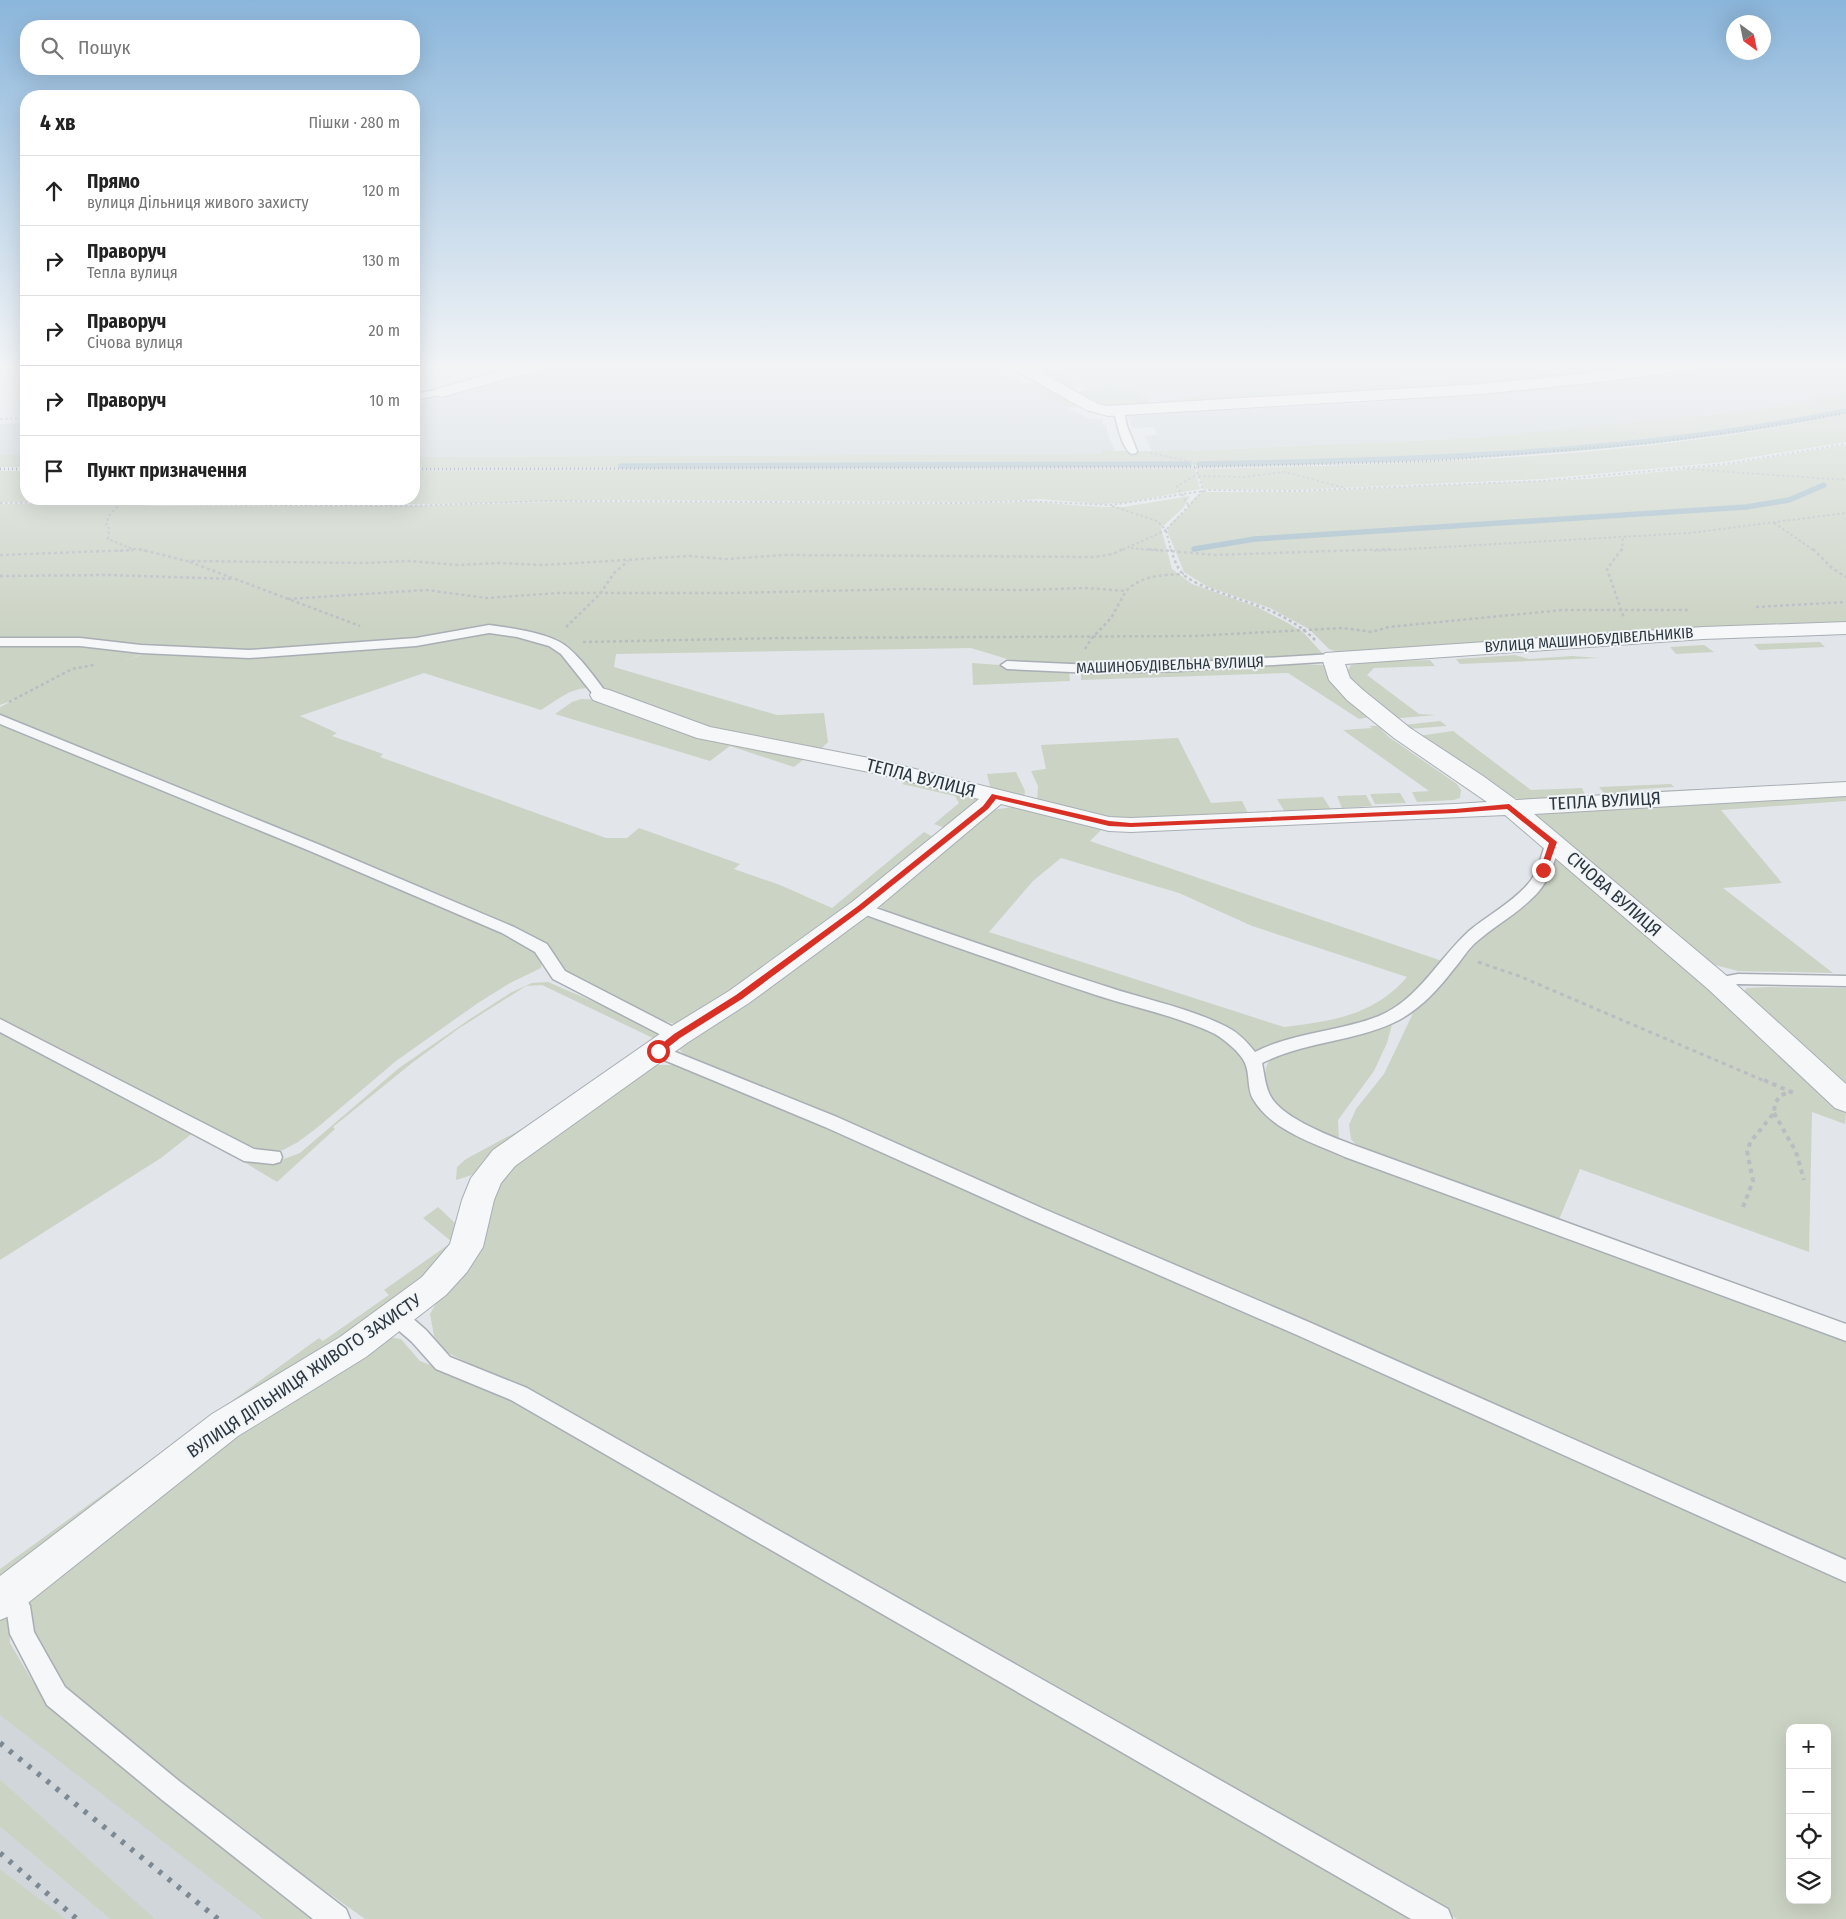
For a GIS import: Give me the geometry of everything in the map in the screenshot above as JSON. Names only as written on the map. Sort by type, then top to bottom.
[{"type":"street","name":"ВУЛИЦЯ МАШИНОБУДІВЕЛЬНИКІВ","points":[[1333,658],[1703,633],[1846,628]]},
{"type":"street","name":"СІЧОВА ВУЛИЦЯ","points":[[1333,658],[1340,680],[1355,695],[1402,732],[1509,806],[1553,842],[1718,984],[1846,1101]]},
{"type":"street","name":"ТЕПЛА ВУЛИЦЯ","points":[[601,695],[705,733],[879,767],[1109,824],[1131,825],[1455,811],[1509,806],[1846,789]]},
{"type":"street","name":"ВУЛИЦЯ ДІЛЬНИЦЯ ЖИВОГО ЗАХИСТУ","points":[[6,1596],[225,1425],[353,1347],[434,1286],[455,1263],[466,1247],[478,1200],[487,1178],[504,1158],[739,997],[860,908],[985,808],[995,796]]},
{"type":"lane","points":[[0,642],[80,642],[107,644],[141,650],[248,654],[416,642],[465,632],[489,630],[518,633],[553,643],[565,651],[601,695]]},
{"type":"lane","name":"МАШИНОБУДІВЕЛЬНА ВУЛИЦЯ","points":[[1007,665],[1093,669],[1179,667],[1333,658]]},
{"type":"lane","points":[[0,719],[315,848],[508,930],[541,948],[559,975],[668,1044],[831,1122],[1036,1214],[1304,1329],[1846,1571]]},
{"type":"lane","points":[[1254,1060],[1271,1049],[1289,1043],[1347,1032],[1387,1019],[1416,1000],[1467,941],[1534,887],[1543,870],[1553,842]]},
{"type":"lane","points":[[860,908],[996,956],[1138,1003],[1194,1019],[1222,1031],[1236,1041],[1254,1060],[1261,1097],[1278,1115],[1304,1132],[1846,1333]]},
{"type":"lane","points":[[1718,984],[1738,979],[1846,981]]},
{"type":"lane","points":[[0,1025],[251,1156],[273,1157]]},
{"type":"lane","points":[[396,1316],[419,1336],[443,1363],[519,1394],[1438,1919]]},
{"type":"lane","points":[[6,1596],[18,1606],[22,1634],[56,1696],[170,1790],[336,1919]]},
{"type":"path","points":[[1147,453],[1159,453],[1194,462],[1202,491]]},
{"type":"path","points":[[281,505],[408,506],[555,501],[961,503],[1021,501],[1112,506],[1202,491],[1349,489],[1543,481],[1678,469],[1794,453]]},
{"type":"path","points":[[1678,469],[1750,472],[1846,480]]},
{"type":"path","points":[[1188,504],[1177,486],[1198,475],[1243,477],[1285,472],[1349,489]]},
{"type":"path","points":[[187,561],[362,563],[410,561],[457,565],[544,565],[689,556],[726,559],[784,555],[926,558],[1095,557],[1113,554],[1130,548],[1166,530],[1202,491]]},
{"type":"path","points":[[0,503],[20,503]]},
{"type":"path","points":[[118,505],[109,516],[106,525],[109,528],[108,539],[138,550]]},
{"type":"path","points":[[1112,506],[1157,521],[1166,530],[1180,572],[1205,587],[1268,609],[1306,630],[1333,658]]},
{"type":"path","points":[[1130,548],[1172,552],[1259,555],[1369,552],[1452,545],[1502,544],[1690,533],[1846,513]]},
{"type":"path","points":[[1774,522],[1818,553],[1832,568],[1846,577]]},
{"type":"path","points":[[1623,536],[1622,552],[1607,569],[1628,629],[1638,638]]},
{"type":"path","points":[[0,555],[150,551],[187,561],[360,626]]},
{"type":"path","points":[[629,560],[614,573],[600,594],[557,635],[553,643],[779,638],[1092,638],[1194,636],[1343,628],[1372,632],[1388,627],[1562,610],[1699,610]]},
{"type":"path","points":[[1093,669],[1085,649],[1092,638],[1111,618],[1132,583],[1143,578],[1184,574]]},
{"type":"path","points":[[0,576],[108,575],[234,579]]},
{"type":"path","points":[[288,599],[426,590],[487,598],[558,593],[732,593],[909,589],[1024,590],[1085,588],[1126,591]]},
{"type":"path","points":[[1754,607],[1846,602]]},
{"type":"path","points":[[6,703],[72,669],[97,664]]},
{"type":"path","points":[[1456,955],[1519,976],[1800,1095]]},
{"type":"path","points":[[1743,1207],[1753,1181],[1747,1151],[1751,1141],[1774,1113],[1775,1103],[1781,1095],[1791,1092]]},
{"type":"path","points":[[1774,1113],[1796,1152],[1804,1180]]},
{"type":"shaded area","points":[[0,453],[20,453],[20,455],[0,455]]},
{"type":"shaded area","points":[[420,453],[1103,454],[420,457]]},
{"type":"shaded area","points":[[1548,453],[1434,462],[1197,469],[420,471],[420,468],[1197,466],[1483,457]]},
{"type":"shaded area","points":[[0,1715],[12,1722],[263,1919],[155,1919],[0,1779]]},
{"type":"shaded area","points":[[0,1827],[110,1919],[65,1919],[0,1869]]},
{"type":"green space","points":[[1545,453],[1456,458],[1259,465],[420,468],[420,457]]},
{"type":"green space","points":[[1570,453],[1782,453],[1724,462],[1542,479],[1293,490],[1203,489],[1197,469],[1360,465]]},
{"type":"green space","points":[[1801,453],[1846,453],[1846,624],[1337,652],[1329,649],[1309,629],[1270,608],[1208,587],[1184,572],[1168,533],[1170,525],[1185,511],[1195,497],[1205,492],[1295,492],[1587,479],[1727,465]]},
{"type":"green space","points":[[0,455],[20,455],[20,467],[0,467]]},
{"type":"green space","points":[[1195,469],[1200,489],[1122,503],[1099,504],[1040,499],[977,502],[608,500],[420,504],[420,471]]},
{"type":"green space","points":[[0,471],[20,471],[20,502],[0,502]]},
{"type":"green space","points":[[1190,496],[1183,508],[1161,528],[1172,569],[1192,584],[1257,607],[1286,622],[1303,632],[1324,657],[1166,665],[1017,662],[971,648],[616,654],[614,667],[777,715],[824,713],[828,742],[818,752],[710,730],[609,696],[571,651],[558,639],[490,627],[468,629],[417,639],[239,652],[0,640],[0,504],[419,506],[556,502],[950,504],[1029,502],[1124,507]]},
{"type":"green space","points":[[483,632],[545,642],[560,651],[587,688],[569,693],[541,710],[424,673],[300,716],[337,733],[332,736],[383,754],[380,757],[606,838],[627,838],[639,828],[740,864],[734,869],[780,885],[832,908],[924,832],[937,839],[780,959],[678,1025],[654,1018],[565,972],[547,945],[530,935],[0,717],[0,707],[16,699],[0,705],[0,644],[77,645],[144,653],[125,661],[146,653],[250,656]]},
{"type":"green space","points":[[1820,642],[1825,647],[1759,650],[1754,644]]},
{"type":"green space","points":[[1704,645],[1714,652],[1676,654],[1670,647]]},
{"type":"green space","points":[[1515,655],[1529,659],[1572,656],[1599,658],[1460,664],[1456,659]]},
{"type":"green space","points":[[1430,660],[1435,666],[1374,668],[1367,675],[1419,714],[1436,715],[1392,717],[1353,684],[1347,672],[1351,665],[1361,662]]},
{"type":"green space","points":[[972,663],[1069,670],[1070,681],[973,685]]},
{"type":"green space","points":[[1301,664],[1323,665],[1330,668],[1330,676],[1337,690],[1369,717],[1359,719],[1288,673],[1081,680],[1081,670],[1178,669]]},
{"type":"green space","points":[[581,699],[604,700],[804,759],[794,767],[730,746],[710,761],[555,714],[572,702]]},
{"type":"green space","points":[[1440,721],[1447,726],[1409,729],[1403,725]]},
{"type":"green space","points":[[0,724],[485,924],[533,948],[542,961],[541,968],[510,983],[478,1003],[396,1061],[298,1142],[283,1150],[264,1154],[0,1019]]},
{"type":"green space","points":[[1369,726],[1378,726],[1389,737],[1457,784],[1461,790],[1460,798],[1417,802],[1412,792],[1429,791],[1343,730],[1372,728]]},
{"type":"green space","points":[[1453,731],[1531,790],[1582,788],[1587,799],[1527,801],[1504,795],[1418,736]]},
{"type":"green space","points":[[1178,738],[1211,803],[1242,801],[1249,815],[1124,820],[1037,801],[1038,786],[1031,771],[1046,769],[1041,745]]},
{"type":"green space","points":[[1016,772],[1025,791],[1024,798],[991,790],[987,774]]},
{"type":"green space","points":[[908,780],[976,798],[981,803],[945,828],[934,824],[959,803],[955,796],[902,784]]},
{"type":"green space","points":[[1671,784],[1674,787],[1627,790],[1629,792],[1698,789],[1700,792],[1611,797],[1599,787]]},
{"type":"green space","points":[[1846,792],[1846,801],[1721,810],[1782,883],[1723,888],[1833,973],[1738,971],[1715,965],[1691,951],[1531,816],[1536,810]]},
{"type":"green space","points":[[1400,793],[1406,803],[1375,804],[1370,794]]},
{"type":"green space","points":[[1366,795],[1372,806],[1342,808],[1337,796]]},
{"type":"green space","points":[[1323,797],[1332,811],[1286,814],[1277,799]]},
{"type":"green space","points":[[1012,807],[1105,826],[1090,841],[1445,962],[1408,1001],[1386,1015],[1351,1027],[1293,1039],[1257,1052],[1245,1041],[895,916],[875,904],[993,810]],"holes":[[[1061,858],[1179,893],[1252,926],[1407,977],[1394,990],[1366,1008],[1335,1019],[1284,1027],[989,932],[1033,881]]]},
{"type":"green space","points":[[1556,854],[1846,1110],[1845,1124],[1812,1112],[1809,1252],[1580,1169],[1558,1222],[1358,1147],[1351,1139],[1349,1125],[1356,1109],[1384,1074],[1415,1009],[1435,992],[1487,931],[1522,907],[1540,891],[1549,876]]},
{"type":"green space","points":[[864,916],[1208,1030],[1237,1049],[1277,1121],[1846,1339],[1846,1564],[747,1080],[688,1058],[679,1049],[679,1042]]},
{"type":"green space","points":[[548,982],[636,1020],[661,1035],[663,1041],[472,1175],[456,1180],[457,1167],[466,1159],[520,1130],[623,1065],[655,1039],[542,985],[526,986],[458,1029],[412,1063],[333,1127],[335,1129],[277,1182],[198,1134],[239,1156],[255,1162],[273,1163],[300,1153],[399,1068],[512,992],[532,983]]},
{"type":"green space","points":[[1747,988],[1846,988],[1846,1095],[1743,992]]},
{"type":"green space","points":[[1393,1021],[1387,1043],[1374,1071],[1338,1120],[1339,1141],[1296,1120],[1272,1100],[1266,1087],[1265,1073],[1271,1056]]},
{"type":"green space","points":[[0,1030],[194,1132],[161,1158],[0,1260]]},
{"type":"green space","points":[[658,1065],[675,1065],[715,1076],[1846,1576],[1846,1919],[1457,1919],[554,1406],[444,1351],[434,1336],[430,1314],[447,1284],[491,1192],[524,1154],[642,1072]]},
{"type":"green space","points":[[438,1207],[455,1223],[459,1240],[448,1263],[0,1576],[0,1569],[319,1338],[323,1341],[389,1295],[384,1290],[452,1242],[423,1218]]},
{"type":"green space","points":[[383,1336],[401,1339],[420,1361],[504,1394],[1418,1919],[365,1919],[252,1839],[112,1734],[54,1673],[33,1631],[30,1602],[41,1583],[156,1487]]},
{"type":"green space","points":[[0,1608],[8,1610],[10,1643],[33,1682],[87,1739],[191,1823],[320,1919],[263,1919],[0,1715]]},
{"type":"green space","points":[[0,1779],[155,1919],[110,1919],[0,1827]]},
{"type":"green space","points":[[0,1869],[58,1913],[65,1919],[0,1919]]},
{"type":"waterway","points":[[1199,464],[1361,460],[1515,453]]},
{"type":"waterway","points":[[621,466],[1189,464]]},
{"type":"waterway","points":[[1194,549],[1255,539],[1746,507],[1789,500],[1824,485]]},
{"type":"railway","points":[[420,469],[1195,467],[1433,461],[1535,453]]},
{"type":"railway","points":[[0,469],[20,469]]},
{"type":"railway","points":[[0,1743],[218,1919]]},
{"type":"railway","points":[[0,1853],[77,1919]]},
{"type":"route","points":[[658,1051],[677,1036],[739,997],[860,908],[985,808],[995,796],[1109,824],[1131,825],[1455,811],[1509,806],[1553,842],[1543,870]]}]
